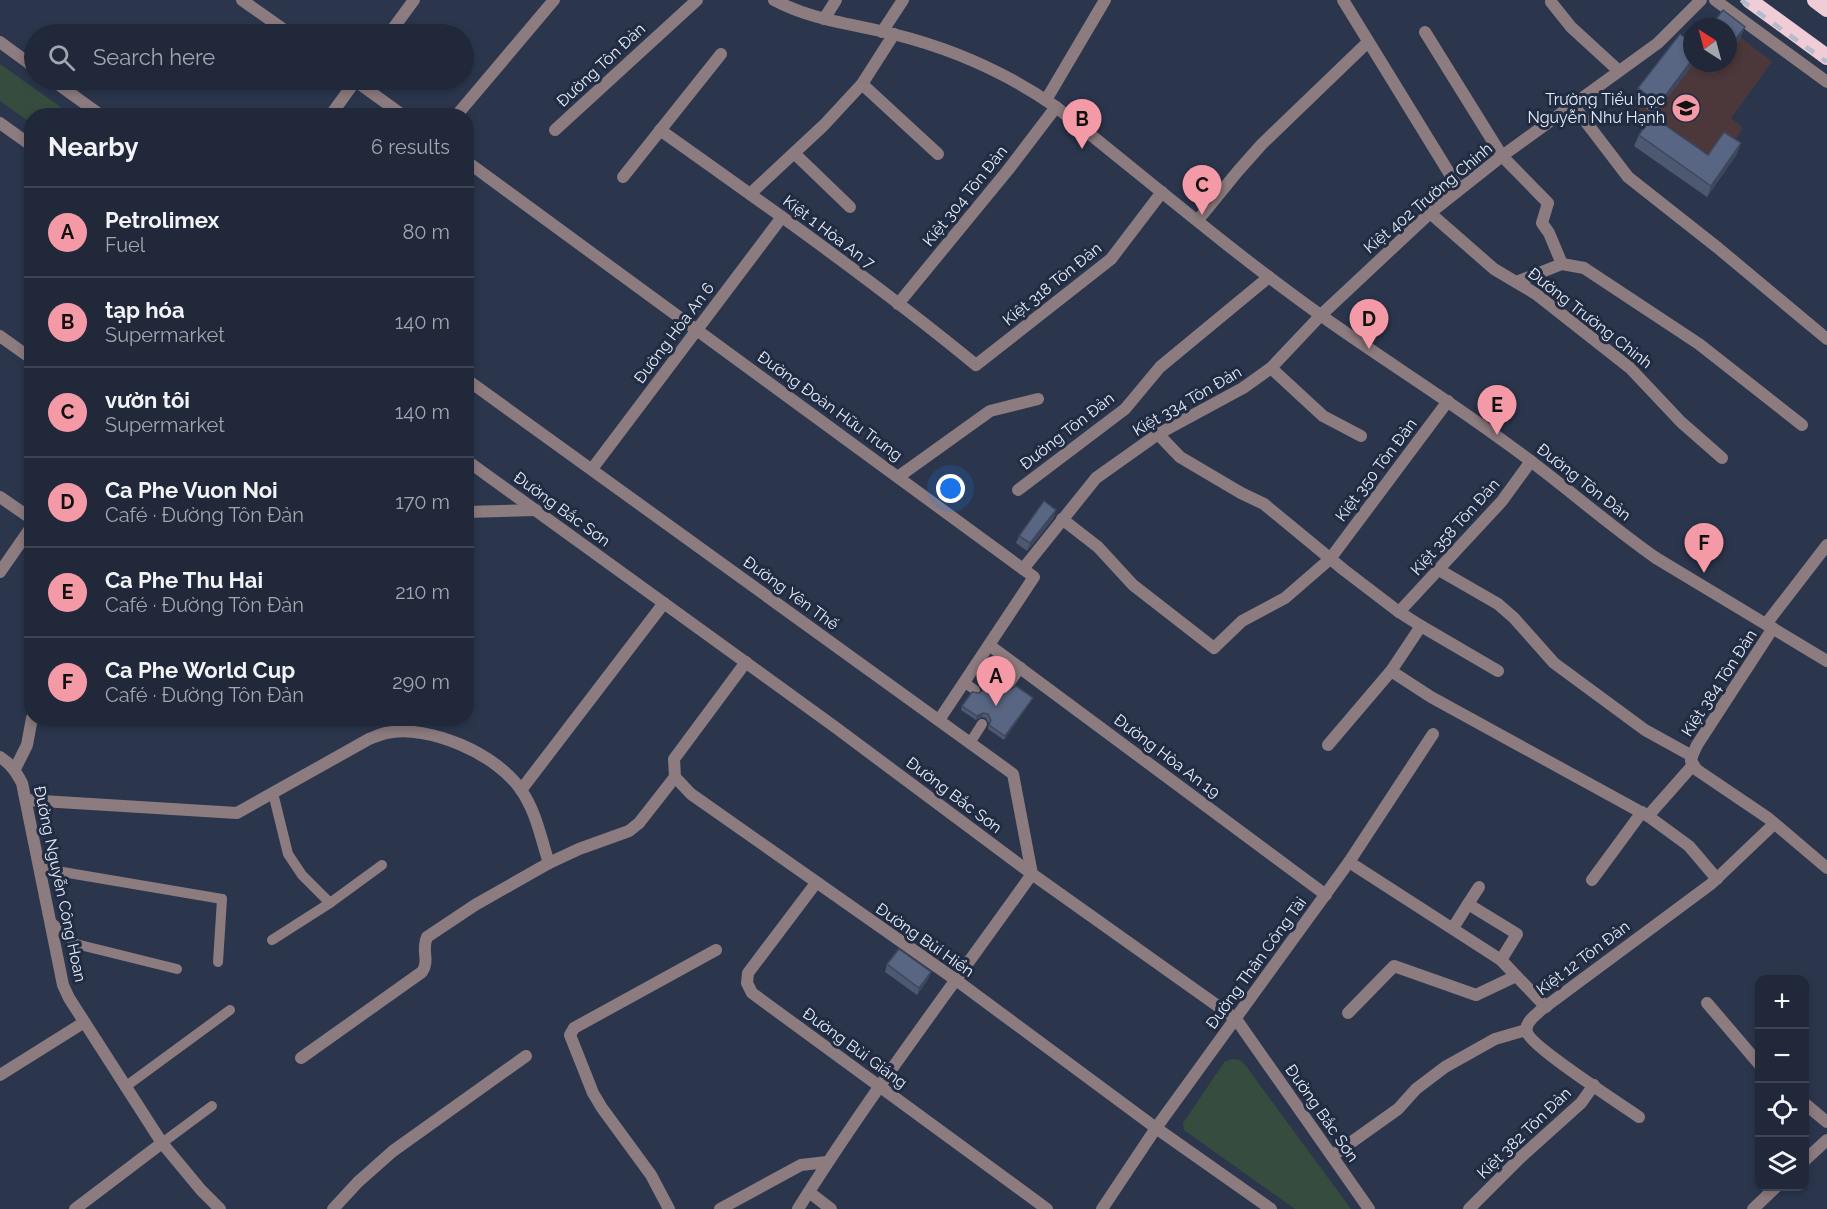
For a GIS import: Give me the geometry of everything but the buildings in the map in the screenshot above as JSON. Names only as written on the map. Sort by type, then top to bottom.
[{"type":"highway","points":[[1749,0],[1827,57]]},
{"type":"highway","points":[[1815,0],[1827,9]]},
{"type":"street","points":[[242,0],[276,24]]},
{"type":"street","points":[[396,24],[414,0]]},
{"type":"street","points":[[463,108],[554,0]]},
{"type":"street","name":"Đường Tôn Đản","points":[[555,130],[697,0]]},
{"type":"street","name":"Đường Tôn Đản","points":[[774,0],[800,12],[824,19],[929,44],[1017,82],[1051,103],[1269,277],[1531,461],[1649,553],[1827,661]]},
{"type":"street","points":[[824,19],[836,0]]},
{"type":"street","points":[[750,194],[824,125],[862,84],[903,0]]},
{"type":"street","points":[[1343,0],[1459,189]]},
{"type":"street","name":"Kiệt 402 Trường Chinh","points":[[1321,315],[1430,213],[1502,156],[1658,43],[1701,0]]},
{"type":"street","points":[[1715,0],[1827,82]]},
{"type":"street","name":"Kiệt 304 Tôn Đản","points":[[898,304],[1008,170],[1051,103],[1103,1]]},
{"type":"street","points":[[1551,2],[1572,27],[1619,71]]},
{"type":"street","name":"Đường Trường Chinh","points":[[1425,32],[1502,156],[1548,203],[1542,223],[1549,232],[1562,264]]},
{"type":"street","points":[[0,42],[24,60]]},
{"type":"street","points":[[1198,220],[1262,144],[1368,42]]},
{"type":"street","points":[[623,177],[721,54]]},
{"type":"street","points":[[862,84],[938,154]]},
{"type":"street","points":[[66,90],[91,108]]},
{"type":"street","points":[[336,108],[348,90]]},
{"type":"street","points":[[369,90],[393,108]]},
{"type":"street","points":[[1573,105],[1628,177],[1827,339]]},
{"type":"street","points":[[0,123],[24,140]]},
{"type":"street","name":"Kiệt 1 Hòa An 7","points":[[660,130],[782,217],[976,365]]},
{"type":"street","points":[[794,153],[850,207]]},
{"type":"street","name":"Đường Đoàn Hữu Trưng","points":[[474,167],[1023,569]]},
{"type":"street","name":"Kiệt 318 Tôn Đản","points":[[976,365],[1112,260],[1162,192]]},
{"type":"street","name":"Đường Trường Chinh","points":[[1430,213],[1494,269],[1536,294],[1629,368],[1681,422],[1722,458]]},
{"type":"street","name":"Đường Hòa An 6","points":[[592,469],[782,217]]},
{"type":"street","points":[[1516,282],[1562,264],[1584,268],[1699,344],[1802,426]]},
{"type":"street","name":"Đường Tôn Đản","points":[[1018,490],[1125,408],[1160,368],[1269,277]]},
{"type":"street","name":"Kiệt 334 Tôn Đản","points":[[1023,569],[1096,478],[1158,434],[1243,388],[1271,368],[1321,315]]},
{"type":"street","points":[[0,336],[24,352]]},
{"type":"street","points":[[1271,368],[1323,416],[1361,436]]},
{"type":"street","name":"Đường Yên Thế","points":[[474,385],[1013,774],[1032,874]]},
{"type":"street","points":[[898,477],[990,411],[1038,399]]},
{"type":"street","name":"Kiệt 350 Tôn Đản","points":[[1330,559],[1448,401]]},
{"type":"street","points":[[1158,434],[1179,457],[1264,504],[1399,612],[1498,671]]},
{"type":"street","name":"Kiệt 358 Tôn Đản","points":[[1399,612],[1502,501],[1531,461]]},
{"type":"street","name":"Đường Bắc Sơn","points":[[474,466],[835,727],[1032,874],[1236,1019],[1369,1209]]},
{"type":"street","points":[[0,497],[24,514]]},
{"type":"street","points":[[474,512],[536,510]]},
{"type":"street","points":[[1062,519],[1098,547],[1133,585],[1214,648],[1242,621],[1285,598],[1330,559]]},
{"type":"street","points":[[0,572],[24,538]]},
{"type":"street","name":"Kiệt 384 Tôn Đản","points":[[1692,760],[1770,626],[1827,545]]},
{"type":"street","points":[[939,720],[1034,577],[1023,569]]},
{"type":"street","points":[[1439,570],[1498,604],[1514,618],[1554,663],[1645,730],[1692,760],[1697,770],[1774,824],[1827,868]]},
{"type":"street","points":[[521,790],[664,603]]},
{"type":"street","points":[[1328,745],[1391,671],[1421,626]]},
{"type":"street","name":"Đường Hòa An 19","points":[[988,645],[1021,667],[1326,895]]},
{"type":"street","points":[[301,1058],[422,972],[426,961],[423,945],[427,938],[475,905],[549,863],[634,828],[675,777],[674,759],[746,662]]},
{"type":"street","points":[[1391,671],[1431,697],[1645,814],[1689,846],[1717,879]]},
{"type":"street","points":[[15,769],[27,745],[31,726]]},
{"type":"street","points":[[26,800],[237,813],[369,739],[386,733],[402,731],[435,736],[455,742],[474,750],[506,773],[529,803],[549,863]]},
{"type":"street","name":"Đường Thân Công Tài","points":[[1102,1209],[1156,1128],[1349,862],[1433,734]]},
{"type":"street","name":"Đường Nguyễn Công Hoan","points":[[0,757],[15,769],[22,783],[63,985],[69,998],[162,1143],[220,1209]]},
{"type":"street","points":[[1592,880],[1692,760]]},
{"type":"street","name":"Đường Bùi Hiển","points":[[675,777],[692,794],[816,884],[956,980],[1156,1128],[1271,1209]]},
{"type":"street","name":"Kiệt 12 Tôn Đản","points":[[1526,1030],[1528,1024],[1546,1007],[1717,879],[1774,824]]},
{"type":"street","points":[[1349,862],[1501,960],[1546,1007]]},
{"type":"street","points":[[798,1209],[827,1162],[880,1086],[1032,874]]},
{"type":"street","name":"Đường Bùi Giáng","points":[[816,884],[748,973],[747,983],[752,993],[1047,1209]]},
{"type":"street","points":[[1453,928],[1479,887]]},
{"type":"street","points":[[1468,904],[1517,934],[1501,960]]},
{"type":"street","points":[[669,1209],[651,1175],[593,1093],[570,1035],[574,1028],[716,950]]},
{"type":"street","points":[[1348,1013],[1395,966],[1476,995],[1516,976]]},
{"type":"street","points":[[1707,1003],[1755,1059]]},
{"type":"street","points":[[0,1075],[83,1023]]},
{"type":"street","points":[[1332,1156],[1398,1109],[1416,1089],[1445,1067],[1495,1039],[1526,1030],[1527,1036],[1545,1052],[1639,1117]]},
{"type":"street","points":[[333,1209],[358,1182],[393,1151],[526,1056]]},
{"type":"street","name":"Kiệt 382 Tôn Đản","points":[[1472,1206],[1521,1157],[1581,1103],[1594,1085]]},
{"type":"street","points":[[1809,1107],[1827,1122]]},
{"type":"street","points":[[1809,1156],[1827,1140]]},
{"type":"street","points":[[75,1209],[162,1143]]},
{"type":"street","points":[[720,1209],[801,1165],[827,1162]]},
{"type":"street","points":[[1762,1206],[1773,1191]]},
{"type":"street","points":[[809,1192],[831,1209]]},
{"type":"lane","points":[[1008,686],[1021,667]]},
{"type":"lane","points":[[964,682],[975,690]]},
{"type":"lane","points":[[970,743],[982,724]]},
{"type":"lane","points":[[273,793],[288,854],[302,875],[330,903]]},
{"type":"lane","points":[[272,940],[330,903],[382,865]]},
{"type":"lane","points":[[39,868],[222,899],[218,962]]},
{"type":"lane","points":[[50,921],[76,944],[177,969]]},
{"type":"lane","points":[[125,1087],[230,1010]]},
{"type":"lane","points":[[162,1143],[212,1107]]},
{"type":"shaded area","name":"Trường Tiểu học Nguyễn Như Hạnh","points":[[1737,34],[1772,62],[1731,118],[1743,128],[1735,140],[1741,146],[1707,197],[1634,146],[1648,127],[1631,116],[1634,99],[1676,45],[1681,49],[1683,46],[1683,72],[1737,72]]},
{"type":"green space","points":[[0,64],[24,81],[24,90],[37,90],[62,108],[24,108],[24,118],[0,101]]},
{"type":"green space","points":[[1233,1059],[1243,1062],[1351,1209],[1295,1209],[1184,1130],[1183,1123],[1225,1061]]},
{"type":"railway","points":[[1741,0],[1827,62]]},
{"type":"place","name":"Trường Tiểu học Nguyễn Như Hạnh","points":[[1686,108]]},
{"type":"place","name":"tạp hóa","points":[[1082,149]]},
{"type":"place","name":"vườn tôi","points":[[1202,215]]},
{"type":"place","name":"Ca Phe Vuon Noi","points":[[1369,349]]},
{"type":"place","name":"Ca Phe Thu Hai","points":[[1497,435]]},
{"type":"place","name":"Ca Phe World Cup","points":[[1704,573]]},
{"type":"place","name":"Petrolimex","points":[[996,706]]}]
